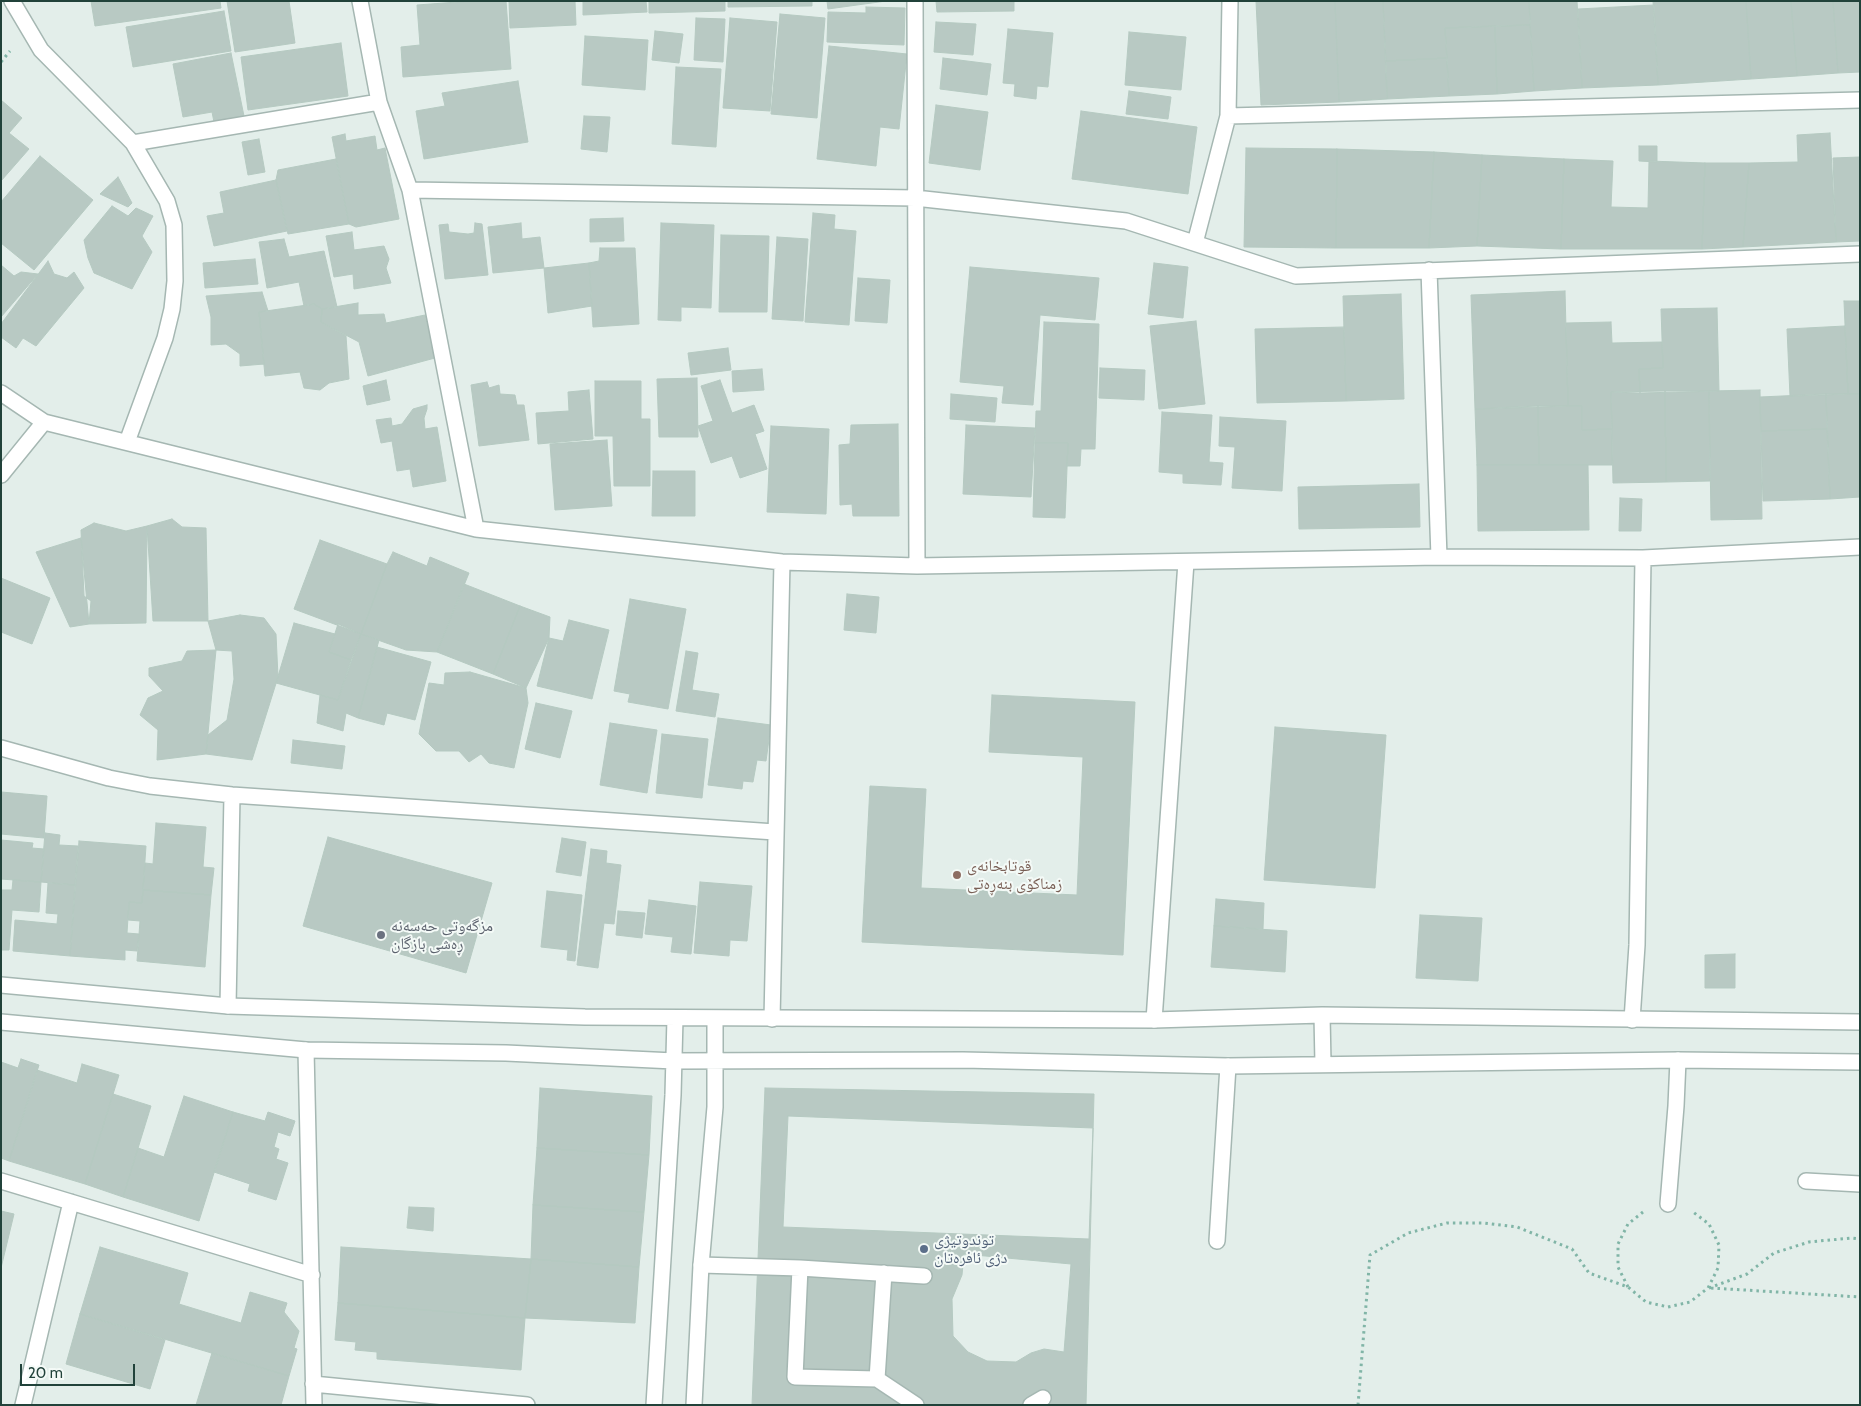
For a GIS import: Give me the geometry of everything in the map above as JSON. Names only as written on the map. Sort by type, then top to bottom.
[{"type":"street","points":[[12,1],[41,50],[133,143],[167,200],[174,225],[174,281],[172,309],[166,338],[127,442]]},
{"type":"street","points":[[360,1],[379,102],[410,190],[476,529]]},
{"type":"street","points":[[915,1],[917,566]]},
{"type":"street","points":[[1195,243],[1228,116],[1230,1]]},
{"type":"street","points":[[1228,116],[1860,100]]},
{"type":"street","points":[[133,143],[379,102]]},
{"type":"street","points":[[410,190],[915,198],[1126,221],[1296,276],[1860,254]]},
{"type":"street","points":[[1429,270],[1439,557]]},
{"type":"street","points":[[1,393],[44,422],[476,529],[782,562],[917,566],[1439,557],[1643,558],[1860,547]]},
{"type":"street","points":[[1,475],[44,422]]},
{"type":"street","points":[[1632,1020],[1637,935],[1643,558]]},
{"type":"street","points":[[772,1019],[782,562]]},
{"type":"street","points":[[1154,1020],[1186,562]]},
{"type":"street","points":[[1,748],[109,778],[134,783],[232,795],[775,832]]},
{"type":"street","points":[[228,1006],[232,795]]},
{"type":"street","points":[[1,985],[228,1006],[584,1017],[1154,1020],[1322,1016],[1860,1022]]},
{"type":"street","points":[[1322,1016],[1323,1064]]},
{"type":"street","points":[[654,1405],[673,1095],[675,1018]]},
{"type":"street","points":[[694,1405],[701,1265],[715,1107],[715,1019]]},
{"type":"street","points":[[1,1022],[306,1050],[506,1052],[674,1061],[716,1059],[963,1060],[1228,1066],[1678,1060],[1860,1062]]},
{"type":"street","points":[[306,1050],[314,1405]]},
{"type":"street","points":[[1668,1204],[1678,1060]]},
{"type":"street","points":[[1217,1240],[1228,1066]]},
{"type":"street","points":[[1,1181],[312,1275]]},
{"type":"street","points":[[1806,1181],[1860,1184]]},
{"type":"street","points":[[23,1405],[71,1202]]},
{"type":"street","points":[[701,1265],[800,1268],[924,1276]]},
{"type":"street","points":[[800,1268],[796,1377],[877,1379],[916,1405]]},
{"type":"street","points":[[877,1379],[884,1273]]},
{"type":"street","points":[[313,1384],[528,1405]]},
{"type":"path","points":[[1628,1287],[1618,1267],[1618,1244],[1628,1224],[1646,1210],[1668,1204],[1691,1210],[1709,1224],[1719,1245],[1718,1268],[1708,1288]]},
{"type":"path","points":[[1358,1405],[1370,1255],[1408,1233],[1447,1223],[1484,1223],[1517,1227],[1572,1249],[1589,1273],[1628,1287],[1646,1302],[1668,1307],[1690,1302],[1708,1288],[1747,1274],[1774,1253],[1809,1242],[1851,1238],[1860,1239]]},
{"type":"path","points":[[1708,1288],[1860,1297]]},
{"type":"building","points":[[91,1],[220,1],[221,8],[95,26]]},
{"type":"building","points":[[227,1],[289,1],[295,43],[235,52]]},
{"type":"building","points":[[471,1],[506,1],[511,69],[403,77],[401,47],[420,45],[417,5]]},
{"type":"building","points":[[509,1],[575,1],[576,25],[510,28]]},
{"type":"building","points":[[583,1],[646,1],[647,12],[583,15]]},
{"type":"building","points":[[649,1],[725,1],[725,11],[649,13]]},
{"type":"building","points":[[728,1],[812,1],[812,6],[728,7]]},
{"type":"building","points":[[827,1],[886,1],[828,9]]},
{"type":"building","points":[[936,1],[1014,1],[1014,11],[937,12]]},
{"type":"building","points":[[1256,1],[1335,1],[1339,102],[1261,105]]},
{"type":"building","points":[[1335,1],[1383,1],[1387,99],[1339,102]]},
{"type":"building","points":[[1383,1],[1529,1],[1530,25],[1445,28],[1447,58],[1386,61]]},
{"type":"building","points":[[1529,1],[1577,1],[1582,88],[1534,91]]},
{"type":"building","points":[[1653,1],[1746,1],[1751,79],[1658,85]]},
{"type":"building","points":[[1746,1],[1791,1],[1797,76],[1751,79]]},
{"type":"building","points":[[1791,1],[1833,1],[1838,73],[1797,76]]},
{"type":"building","points":[[1833,1],[1860,1],[1860,72],[1838,73]]},
{"type":"building","points":[[1654,5],[1658,85],[1582,88],[1578,9]]},
{"type":"building","points":[[866,7],[905,8],[904,45],[827,42],[828,12],[866,13]]},
{"type":"building","points":[[224,11],[231,51],[133,67],[126,27]]},
{"type":"building","points":[[780,14],[825,18],[817,118],[771,114]]},
{"type":"building","points":[[696,18],[725,19],[723,62],[694,60]]},
{"type":"building","points":[[730,18],[777,22],[770,111],[723,108]]},
{"type":"building","points":[[936,22],[976,24],[973,55],[934,52]]},
{"type":"building","points":[[1530,25],[1534,91],[1497,94],[1495,26]]},
{"type":"building","points":[[1495,26],[1497,94],[1449,96],[1445,28]]},
{"type":"building","points":[[1008,29],[1053,33],[1048,87],[1037,86],[1036,99],[1014,96],[1015,84],[1003,83]]},
{"type":"building","points":[[655,31],[683,34],[679,63],[652,60]]},
{"type":"building","points":[[1129,32],[1186,37],[1181,90],[1125,85]]},
{"type":"building","points":[[585,36],[648,40],[645,90],[582,85]]},
{"type":"building","points":[[341,43],[348,96],[248,110],[241,57]]},
{"type":"building","points":[[829,46],[907,54],[899,129],[880,127],[876,166],[817,159]]},
{"type":"building","points":[[231,53],[244,116],[214,122],[212,112],[183,117],[173,64]]},
{"type":"building","points":[[943,58],[991,64],[987,95],[940,89]]},
{"type":"building","points":[[1447,58],[1449,96],[1387,99],[1386,61]]},
{"type":"building","points":[[676,67],[721,69],[716,147],[672,144]]},
{"type":"building","points":[[518,81],[528,142],[424,159],[416,111],[445,106],[442,93]]},
{"type":"building","points":[[1129,91],[1171,97],[1168,119],[1126,114]]},
{"type":"building","points":[[1,100],[22,118],[9,133],[29,149],[1,181]]},
{"type":"building","points":[[936,105],[988,112],[980,170],[929,163]]},
{"type":"building","points":[[1081,111],[1197,127],[1188,194],[1072,179]]},
{"type":"building","points":[[584,116],[610,117],[607,152],[581,149]]},
{"type":"building","points":[[1830,133],[1836,242],[1743,247],[1749,163],[1798,162],[1797,135]]},
{"type":"building","points":[[345,134],[346,141],[375,136],[377,150],[385,148],[399,219],[356,227],[349,224],[332,137]]},
{"type":"building","points":[[259,139],[265,172],[248,175],[242,142]]},
{"type":"building","points":[[1639,146],[1657,146],[1657,162],[1639,161]]},
{"type":"building","points":[[1246,148],[1337,149],[1336,248],[1244,247]]},
{"type":"building","points":[[1337,149],[1434,152],[1429,248],[1336,248]]},
{"type":"building","points":[[1434,152],[1482,155],[1477,246],[1429,248]]},
{"type":"building","points":[[1482,155],[1564,159],[1561,249],[1477,246]]},
{"type":"building","points":[[40,156],[93,200],[34,270],[1,243],[1,202]]},
{"type":"building","points":[[1860,157],[1860,241],[1836,242],[1833,158]]},
{"type":"building","points":[[336,159],[349,224],[288,234],[276,180],[278,170]]},
{"type":"building","points":[[1564,159],[1613,161],[1611,207],[1648,208],[1649,161],[1705,163],[1702,249],[1561,249]]},
{"type":"building","points":[[1705,163],[1749,163],[1743,247],[1702,249]]},
{"type":"building","points":[[118,177],[132,203],[128,207],[100,194]]},
{"type":"building","points":[[276,180],[287,231],[214,246],[207,216],[224,213],[220,192]]},
{"type":"building","points":[[112,206],[128,216],[136,208],[153,216],[142,236],[152,252],[132,289],[94,273],[88,258],[84,240]]},
{"type":"building","points":[[813,213],[835,215],[834,229],[856,231],[849,325],[805,322]]},
{"type":"building","points":[[623,218],[624,241],[590,242],[590,219]]},
{"type":"building","points":[[475,223],[482,224],[488,275],[445,279],[439,225],[448,224],[449,232],[468,234],[474,233]]},
{"type":"building","points":[[521,223],[522,239],[540,237],[544,268],[493,273],[488,227]]},
{"type":"building","points":[[661,223],[714,225],[711,308],[681,307],[681,321],[658,320]]},
{"type":"building","points":[[352,232],[354,250],[384,246],[389,259],[386,268],[391,283],[354,289],[353,274],[334,277],[326,236]]},
{"type":"building","points":[[721,235],[769,236],[767,312],[719,312]]},
{"type":"building","points":[[777,237],[808,239],[803,321],[772,319]]},
{"type":"building","points":[[284,239],[289,257],[324,251],[337,307],[322,309],[314,304],[304,306],[299,282],[267,288],[259,242]]},
{"type":"building","points":[[600,248],[635,248],[639,324],[593,327],[589,263],[599,261]]},
{"type":"building","points":[[255,259],[258,284],[205,288],[203,263]]},
{"type":"building","points":[[48,261],[54,274],[67,278],[74,272],[84,288],[36,346],[23,338],[16,348],[1,337],[1,324]]},
{"type":"building","points":[[589,263],[592,306],[548,313],[544,268]]},
{"type":"building","points":[[1154,263],[1188,267],[1183,318],[1148,314]]},
{"type":"building","points":[[1,265],[14,276],[21,272],[38,274],[1,317]]},
{"type":"building","points":[[970,267],[1099,278],[1095,320],[1040,315],[1033,405],[1002,403],[1004,386],[960,382]]},
{"type":"building","points":[[858,278],[890,280],[887,323],[855,321]]},
{"type":"building","points":[[1565,291],[1568,406],[1475,409],[1471,295]]},
{"type":"building","points":[[262,292],[268,311],[259,312],[264,364],[240,366],[240,354],[226,344],[211,345],[211,317],[206,296]]},
{"type":"building","points":[[1401,294],[1404,399],[1346,401],[1343,296]]},
{"type":"building","points":[[1844,301],[1860,301],[1860,394],[1848,394]]},
{"type":"building","points":[[358,303],[358,315],[384,314],[386,323],[425,315],[435,358],[368,376],[359,342],[321,322],[322,309]]},
{"type":"building","points":[[314,304],[322,309],[321,322],[346,336],[349,379],[329,383],[320,390],[304,388],[300,372],[265,376],[259,312]]},
{"type":"building","points":[[1717,308],[1719,391],[1640,393],[1639,369],[1663,368],[1661,309]]},
{"type":"building","points":[[1196,321],[1205,404],[1159,409],[1150,326]]},
{"type":"building","points":[[1044,322],[1099,324],[1095,449],[1081,449],[1080,466],[1067,466],[1068,443],[1035,443],[1036,411],[1041,411]]},
{"type":"building","points":[[1611,322],[1612,343],[1662,342],[1663,368],[1639,369],[1640,393],[1611,392],[1612,429],[1582,430],[1582,406],[1568,406],[1566,323]]},
{"type":"building","points":[[1845,326],[1848,394],[1790,396],[1787,329]]},
{"type":"building","points":[[1344,327],[1346,401],[1257,403],[1255,329]]},
{"type":"building","points":[[728,348],[731,370],[691,375],[688,353]]},
{"type":"building","points":[[1100,368],[1145,370],[1144,400],[1099,398]]},
{"type":"building","points":[[762,369],[764,390],[733,392],[732,371]]},
{"type":"building","points":[[697,378],[698,437],[659,437],[657,379]]},
{"type":"building","points":[[386,380],[390,400],[367,405],[363,386]]},
{"type":"building","points":[[720,380],[732,413],[754,405],[764,431],[755,434],[767,469],[740,478],[732,456],[711,463],[698,426],[713,421],[701,386]]},
{"type":"building","points":[[595,381],[641,381],[641,419],[650,419],[650,486],[614,486],[613,436],[595,436]]},
{"type":"building","points":[[487,382],[489,388],[499,385],[500,394],[515,395],[517,405],[524,405],[529,440],[479,446],[471,385]]},
{"type":"building","points":[[589,390],[593,439],[538,444],[536,413],[569,411],[568,392]]},
{"type":"building","points":[[1760,390],[1762,519],[1711,520],[1709,391]]},
{"type":"building","points":[[1665,391],[1666,482],[1613,483],[1611,392]]},
{"type":"building","points":[[1665,391],[1709,391],[1710,481],[1666,482]]},
{"type":"building","points":[[951,394],[997,398],[995,422],[950,419]]},
{"type":"building","points":[[1826,394],[1827,429],[1761,431],[1760,397]]},
{"type":"building","points":[[1826,394],[1860,394],[1860,497],[1830,499]]},
{"type":"building","points":[[427,405],[424,418],[425,429],[437,427],[446,481],[413,487],[410,469],[397,471],[392,441],[381,443],[376,420],[391,418],[392,426],[402,424],[413,409]]},
{"type":"building","points":[[1538,406],[1539,465],[1477,465],[1475,409]]},
{"type":"building","points":[[1538,406],[1582,406],[1582,430],[1612,429],[1612,465],[1539,465]]},
{"type":"building","points":[[1162,412],[1212,415],[1209,462],[1223,463],[1221,485],[1183,483],[1183,474],[1159,472]]},
{"type":"building","points":[[1220,417],[1286,421],[1282,491],[1232,488],[1235,447],[1219,446]]},
{"type":"building","points":[[898,424],[899,516],[853,516],[852,504],[840,505],[839,445],[850,444],[851,425]]},
{"type":"building","points":[[966,425],[1035,428],[1031,497],[963,494]]},
{"type":"building","points":[[771,426],[829,429],[826,514],[767,512]]},
{"type":"building","points":[[1827,429],[1830,499],[1763,501],[1761,431]]},
{"type":"building","points":[[607,440],[612,506],[555,510],[550,444]]},
{"type":"building","points":[[1035,443],[1068,443],[1065,518],[1033,517]]},
{"type":"building","points":[[1477,465],[1588,465],[1589,530],[1478,531]]},
{"type":"building","points":[[653,471],[695,471],[695,516],[652,516]]},
{"type":"building","points":[[1419,484],[1420,527],[1299,529],[1298,487]]},
{"type":"building","points":[[1620,498],[1642,499],[1641,531],[1619,531]]},
{"type":"building","points":[[172,519],[182,527],[206,528],[208,621],[153,621],[147,526]]},
{"type":"building","points":[[94,523],[126,531],[147,526],[146,623],[89,624],[91,601],[84,596],[81,530]]},
{"type":"building","points":[[81,538],[89,624],[70,627],[36,552]]},
{"type":"building","points":[[320,540],[387,564],[361,634],[294,609]]},
{"type":"building","points":[[393,552],[427,566],[430,557],[469,573],[437,652],[406,650],[361,634]]},
{"type":"building","points":[[1,578],[50,598],[32,644],[1,632]]},
{"type":"building","points":[[464,584],[520,606],[493,674],[437,652]]},
{"type":"building","points":[[847,594],[879,597],[876,633],[844,630]]},
{"type":"building","points":[[630,599],[686,609],[668,709],[628,702],[630,694],[614,691]]},
{"type":"building","points":[[520,606],[550,617],[549,638],[526,688],[493,674]]},
{"type":"building","points":[[240,615],[264,618],[276,634],[278,677],[252,760],[206,754],[208,735],[227,720],[234,679],[232,651],[216,650],[208,621]]},
{"type":"building","points":[[569,620],[609,630],[592,699],[537,686],[549,638],[563,641]]},
{"type":"building","points":[[294,623],[335,634],[329,652],[351,660],[338,700],[276,683]]},
{"type":"building","points":[[338,624],[361,634],[351,660],[329,652]]},
{"type":"building","points":[[361,634],[379,640],[358,718],[346,713],[343,731],[317,723],[320,695],[338,700]]},
{"type":"building","points":[[377,647],[431,662],[415,720],[387,713],[384,725],[358,718]]},
{"type":"building","points":[[216,650],[206,754],[157,760],[158,730],[140,715],[148,698],[163,691],[149,676],[149,668],[182,661],[187,651]]},
{"type":"building","points":[[686,651],[698,653],[692,690],[719,694],[715,717],[676,711]]},
{"type":"building","points":[[470,672],[526,688],[528,703],[514,768],[489,763],[481,754],[469,762],[459,751],[436,751],[419,734],[429,683],[444,685],[445,673]]},
{"type":"building","points":[[992,695],[1135,702],[1123,955],[862,942],[870,786],[926,789],[921,888],[1077,895],[1083,757],[989,752]]},
{"type":"building","points":[[536,703],[572,711],[560,758],[525,749]]},
{"type":"building","points":[[718,718],[771,725],[766,761],[757,760],[753,782],[743,781],[742,789],[708,785]]},
{"type":"building","points":[[610,723],[657,730],[647,793],[600,785]]},
{"type":"building","points":[[1275,727],[1386,735],[1375,888],[1264,880]]},
{"type":"building","points":[[662,734],[708,739],[702,798],[656,793]]},
{"type":"building","points":[[293,740],[345,746],[342,769],[291,763]]},
{"type":"building","points":[[1,792],[47,796],[44,838],[1,834]]},
{"type":"building","points":[[156,823],[206,827],[203,867],[214,868],[211,895],[143,890],[145,863],[153,864]]},
{"type":"building","points":[[45,833],[60,835],[59,845],[78,846],[75,885],[41,882]]},
{"type":"building","points":[[328,837],[492,883],[466,973],[303,926]]},
{"type":"building","points":[[562,838],[586,842],[581,876],[556,872]]},
{"type":"building","points":[[1,840],[33,843],[32,848],[44,849],[41,882],[1,879]]},
{"type":"building","points":[[79,841],[146,846],[142,903],[129,902],[127,933],[139,934],[137,951],[125,950],[125,960],[70,956]]},
{"type":"building","points":[[591,849],[607,851],[606,863],[621,865],[614,924],[604,923],[598,968],[577,965]]},
{"type":"building","points":[[13,880],[41,882],[39,912],[12,910],[9,950],[1,950],[1,890],[12,890]]},
{"type":"building","points":[[700,882],[752,886],[747,941],[730,940],[729,956],[694,953]]},
{"type":"building","points":[[48,883],[75,885],[70,956],[13,951],[15,920],[57,924],[58,914],[46,913]]},
{"type":"building","points":[[143,890],[211,895],[205,967],[137,961],[140,921],[128,920],[129,902],[142,903]]},
{"type":"building","points":[[547,891],[582,895],[575,961],[567,960],[568,950],[541,947]]},
{"type":"building","points":[[1216,899],[1264,903],[1263,929],[1214,926]]},
{"type":"building","points":[[649,900],[696,906],[691,954],[671,952],[673,937],[645,934]]},
{"type":"building","points":[[618,911],[645,913],[642,938],[616,935]]},
{"type":"building","points":[[1420,915],[1482,918],[1478,981],[1416,978]]},
{"type":"building","points":[[1214,926],[1287,931],[1285,972],[1211,967]]},
{"type":"building","points":[[1735,954],[1735,988],[1705,988],[1705,955]]},
{"type":"building","points":[[21,1059],[39,1065],[9,1161],[1,1158],[1,1062],[18,1068]]},
{"type":"building","points":[[82,1064],[119,1075],[85,1184],[9,1161],[37,1070],[77,1083]]},
{"type":"building","points":[[540,1088],[652,1096],[649,1155],[537,1148]]},
{"type":"building","name":"توندوتیژی دژی ئافرەتان","points":[[765,1088],[1094,1094],[1086,1405],[752,1405]]},
{"type":"building","points":[[113,1094],[151,1106],[123,1197],[85,1184]]},
{"type":"building","points":[[184,1096],[233,1112],[199,1221],[123,1197],[138,1148],[164,1157]]},
{"type":"building","points":[[233,1112],[265,1121],[268,1112],[295,1121],[290,1136],[278,1132],[274,1147],[279,1149],[276,1159],[288,1163],[276,1200],[248,1191],[250,1184],[214,1172]]},
{"type":"building","points":[[788,1116],[1093,1128],[1089,1239],[783,1227]]},
{"type":"building","points":[[537,1148],[649,1155],[644,1212],[533,1205]]},
{"type":"building","points":[[533,1205],[644,1212],[639,1267],[531,1259]]},
{"type":"building","points":[[409,1207],[434,1208],[433,1231],[407,1228]]},
{"type":"building","points":[[1,1211],[14,1214],[1,1268]]},
{"type":"building","points":[[100,1247],[188,1273],[179,1304],[241,1323],[250,1292],[287,1303],[284,1312],[299,1331],[294,1348],[297,1349],[289,1376],[80,1314]]},
{"type":"building","points":[[341,1247],[531,1259],[525,1318],[338,1303]]},
{"type":"building","points":[[964,1254],[1071,1264],[1064,1352],[1044,1349],[1031,1353],[1016,1362],[987,1361],[968,1352],[953,1336],[952,1299],[962,1275]]},
{"type":"building","points":[[531,1259],[639,1267],[635,1323],[525,1318]]},
{"type":"building","points":[[338,1303],[525,1318],[521,1370],[377,1359],[377,1352],[355,1350],[356,1342],[335,1340]]},
{"type":"building","points":[[80,1314],[165,1340],[150,1389],[66,1364]]},
{"type":"building","points":[[212,1353],[289,1376],[281,1405],[196,1405]]},
{"type":"place","name":"قوتابخانەی زمناکۆی بنەڕەتی","points":[[957,875]]},
{"type":"place","name":"مزگەوتی حەسەنە ڕەشی بازگان","points":[[381,935]]},
{"type":"place","name":"توندوتیژی دژی ئافرەتان","points":[[924,1249]]}]
